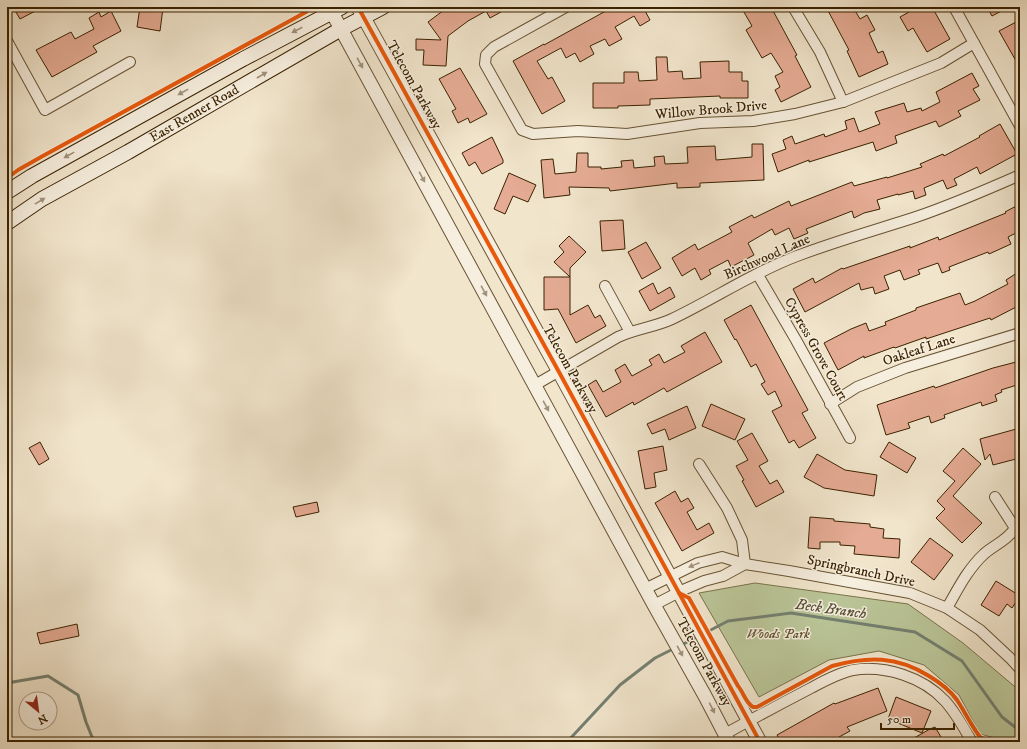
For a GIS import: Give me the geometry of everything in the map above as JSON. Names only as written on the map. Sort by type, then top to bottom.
[{"type":"main road","name":"East Renner Road","points":[[7,222],[42,199],[341,29],[361,12],[383,7]]},
{"type":"main road","name":"East Renner Road","points":[[7,192],[32,176],[334,9]]},
{"type":"street","name":"Willow Brook Drive","points":[[566,7],[494,47],[486,55],[485,64],[522,130],[533,134],[578,131],[626,134],[700,123],[753,122],[795,114],[843,102],[941,63],[974,43]]},
{"type":"street","points":[[793,7],[820,52],[843,102]]},
{"type":"street","points":[[954,7],[1020,126]]},
{"type":"street","name":"Telecom Parkway","points":[[334,9],[341,29],[727,738]]},
{"type":"street","name":"Telecom Parkway","points":[[361,12],[760,742]]},
{"type":"street","points":[[7,41],[45,110],[130,62]]},
{"type":"street","name":"Birchwood Lane","points":[[535,385],[618,337],[672,319],[796,256],[917,217],[1020,175]]},
{"type":"street","name":"Cypress Grove Court","points":[[758,274],[850,438]]},
{"type":"street","points":[[605,286],[630,332]]},
{"type":"street","name":"Oakleaf Lane","points":[[830,404],[857,387],[905,368],[1020,333]]},
{"type":"street","points":[[654,605],[704,581],[723,576],[745,564],[742,540],[727,508],[699,464]]},
{"type":"street","points":[[947,608],[969,569],[984,554],[1010,535],[1015,528],[995,497]]},
{"type":"street","name":"Springbranch Drive","points":[[645,589],[698,563],[722,557],[745,564],[910,593],[947,608],[980,630],[1020,669]]},
{"type":"street","points":[[712,560],[717,577]]},
{"type":"street","points":[[727,738],[748,721],[837,675],[852,670],[869,669],[902,674],[932,690],[945,701],[956,715],[972,742]]},
{"type":"green space","name":"Woods Park","points":[[755,583],[908,604],[963,643],[1020,691],[1020,742],[1010,742],[980,734],[959,695],[924,665],[879,651],[829,660],[759,697],[699,593]]},
{"type":"building","points":[[13,7],[43,7],[20,19]]},
{"type":"building","points":[[140,7],[163,8],[160,31],[137,27]]},
{"type":"building","points":[[448,7],[510,7],[490,18],[486,11],[468,21],[448,36],[446,66],[423,65],[424,50],[416,50],[416,39],[441,40],[428,22]]},
{"type":"building","points":[[613,7],[643,7],[650,20],[640,26],[634,16],[615,27],[622,39],[609,46],[605,39],[590,46],[594,54],[580,62],[575,53],[566,58],[561,48],[537,61],[548,79],[552,77],[565,101],[542,114],[513,61]]},
{"type":"building","points":[[741,7],[771,7],[797,55],[795,56],[811,87],[781,102],[775,90],[780,87],[775,76],[783,72],[771,53],[762,58],[746,30],[752,26]]},
{"type":"building","points":[[826,7],[853,7],[860,19],[867,15],[875,30],[869,33],[878,53],[883,51],[888,64],[859,77],[847,51],[849,50]]},
{"type":"building","points":[[906,7],[932,7],[950,39],[927,52],[913,28],[908,31],[900,17],[909,12]]},
{"type":"building","points":[[987,7],[1009,7],[992,16]]},
{"type":"building","points":[[111,11],[121,31],[93,46],[97,52],[52,77],[36,50],[71,32],[75,39],[94,29],[89,18],[99,12],[101,17]]},
{"type":"building","points":[[1020,20],[1020,68],[999,31]]},
{"type":"building","points":[[656,57],[667,57],[668,72],[682,71],[683,79],[701,78],[700,62],[729,61],[729,72],[742,72],[742,81],[748,81],[748,98],[720,98],[720,96],[650,99],[650,105],[618,106],[618,108],[593,108],[593,83],[624,83],[624,72],[638,72],[639,81],[657,80]]},
{"type":"building","points":[[460,68],[487,114],[470,123],[468,118],[458,123],[452,111],[456,109],[439,79]]},
{"type":"building","points":[[972,73],[979,86],[973,89],[980,100],[958,111],[961,116],[939,127],[936,121],[895,136],[897,143],[876,151],[873,142],[809,162],[809,160],[778,172],[772,154],[786,149],[783,140],[792,136],[795,144],[824,134],[825,137],[847,129],[845,121],[854,118],[859,132],[880,124],[875,112],[904,103],[907,112],[921,108],[922,111],[940,102],[936,92]]},
{"type":"building","points":[[1000,124],[1017,154],[980,174],[977,167],[954,179],[957,185],[947,189],[943,180],[924,188],[926,195],[915,199],[913,191],[877,200],[880,209],[864,213],[854,218],[852,211],[806,229],[808,233],[794,239],[789,228],[775,235],[772,229],[748,243],[754,255],[731,267],[728,260],[709,270],[711,274],[701,280],[695,268],[682,276],[672,258],[695,244],[698,250],[732,232],[729,227],[752,215],[754,218],[789,201],[791,206],[852,182],[854,186],[922,167],[920,164],[943,154],[944,156],[980,137],[979,136]]},
{"type":"building","points":[[492,137],[503,163],[482,174],[475,162],[469,166],[462,153]]},
{"type":"building","points":[[752,144],[763,144],[764,180],[700,183],[700,187],[677,188],[677,183],[610,191],[609,188],[569,187],[570,195],[544,198],[541,160],[553,159],[555,174],[576,172],[577,153],[588,153],[588,167],[601,167],[601,169],[622,167],[621,161],[633,160],[634,168],[655,166],[654,157],[664,156],[665,164],[688,163],[687,147],[715,146],[716,160],[752,157]]},
{"type":"building","points":[[509,173],[536,185],[528,202],[513,196],[505,214],[494,209]]},
{"type":"building","points":[[1020,204],[1020,231],[1008,237],[1011,244],[989,254],[988,252],[949,267],[950,270],[942,273],[938,263],[918,270],[920,274],[904,280],[900,270],[884,276],[889,289],[875,294],[873,287],[861,290],[859,283],[805,312],[793,289],[813,278],[815,283],[842,268],[843,269],[910,246],[910,248],[938,237],[939,240],[1006,213],[1005,212]]},
{"type":"building","points":[[623,220],[625,249],[602,251],[600,221]]},
{"type":"building","points":[[569,236],[586,252],[570,268],[570,277],[554,262],[564,252],[559,246]]},
{"type":"building","points":[[646,242],[661,268],[642,279],[628,252]]},
{"type":"building","points":[[1017,273],[1020,278],[1020,305],[991,320],[990,318],[926,339],[926,337],[895,348],[894,347],[864,358],[864,356],[838,370],[824,343],[866,323],[869,331],[886,325],[885,322],[916,310],[916,308],[960,293],[965,305],[1008,284],[1006,280]]},
{"type":"building","points":[[544,277],[570,277],[570,315],[588,305],[595,318],[600,315],[606,326],[576,343],[558,309],[544,310]]},
{"type":"building","points":[[653,283],[658,294],[670,287],[675,297],[650,311],[639,291]]},
{"type":"building","points":[[751,305],[808,410],[802,413],[816,438],[799,448],[794,440],[789,443],[772,411],[782,406],[775,391],[768,395],[761,384],[765,382],[756,364],[751,367],[724,320]]},
{"type":"building","points":[[705,332],[722,362],[667,392],[664,388],[634,405],[633,402],[606,417],[588,385],[596,380],[603,392],[621,382],[615,370],[625,364],[632,376],[652,365],[649,360],[659,354],[664,363],[685,352],[681,346]]},
{"type":"building","points":[[1020,361],[1020,384],[1001,390],[1002,392],[995,395],[997,401],[982,406],[981,402],[944,415],[945,418],[931,423],[929,416],[908,423],[910,428],[886,435],[877,405],[934,386],[935,388],[993,368]]},
{"type":"building","points":[[711,404],[745,419],[735,440],[702,426]]},
{"type":"building","points":[[687,406],[696,428],[669,440],[665,429],[652,434],[647,424]]},
{"type":"building","points":[[1020,428],[1020,442],[1016,443],[1020,458],[993,465],[990,454],[985,460],[980,439]]},
{"type":"building","points":[[752,433],[768,461],[759,466],[770,484],[777,480],[784,492],[756,507],[736,466],[748,460],[737,441]]},
{"type":"building","points":[[40,442],[49,459],[39,465],[29,448]]},
{"type":"building","points":[[889,442],[916,458],[907,473],[880,457]]},
{"type":"building","points":[[663,446],[667,470],[654,473],[656,487],[645,489],[638,451]]},
{"type":"building","points":[[963,448],[981,464],[953,496],[982,523],[962,543],[936,518],[945,509],[937,501],[955,481],[943,471]]},
{"type":"building","points":[[817,454],[845,470],[877,475],[874,496],[824,488],[804,477]]},
{"type":"building","points":[[675,491],[681,502],[688,498],[694,508],[687,512],[697,530],[709,523],[714,533],[682,551],[655,503]]},
{"type":"building","points":[[317,502],[319,512],[296,517],[293,507]]},
{"type":"building","points":[[810,517],[870,524],[870,527],[884,529],[883,538],[900,539],[899,558],[854,554],[855,546],[840,545],[840,542],[820,542],[820,549],[808,548]]},
{"type":"building","points":[[930,538],[953,555],[934,580],[911,562]]},
{"type":"building","points":[[996,581],[1020,596],[1012,608],[1007,604],[999,616],[981,605]]},
{"type":"building","points":[[77,624],[79,636],[40,644],[37,633]]},
{"type":"building","points":[[878,688],[887,711],[847,727],[850,731],[830,742],[781,742],[777,735],[834,703],[835,704]]},
{"type":"building","points":[[896,697],[931,711],[922,733],[888,719]]},
{"type":"building","points":[[935,727],[944,742],[907,742],[930,729]]},
{"type":"waterway","name":"Beck Branch","points":[[705,633],[728,621],[791,613],[915,632],[962,661],[1002,717],[1020,731]]},
{"type":"waterway","name":"Beck Branch","points":[[680,646],[698,636]]},
{"type":"waterway","name":"Beck Branch","points":[[567,742],[620,685],[655,658],[675,648]]},
{"type":"waterway","name":"Beck Branch","points":[[7,683],[48,676],[78,695],[94,742]]},
{"type":"cycle path","points":[[7,178],[41,157],[306,12],[311,7]]},
{"type":"cycle path","points":[[358,7],[760,742]]},
{"type":"cycle path","points":[[679,593],[689,598],[738,686],[748,703],[753,707],[757,707],[832,666],[870,659],[894,661],[917,669],[944,686],[957,700],[980,737],[996,742]]}]
